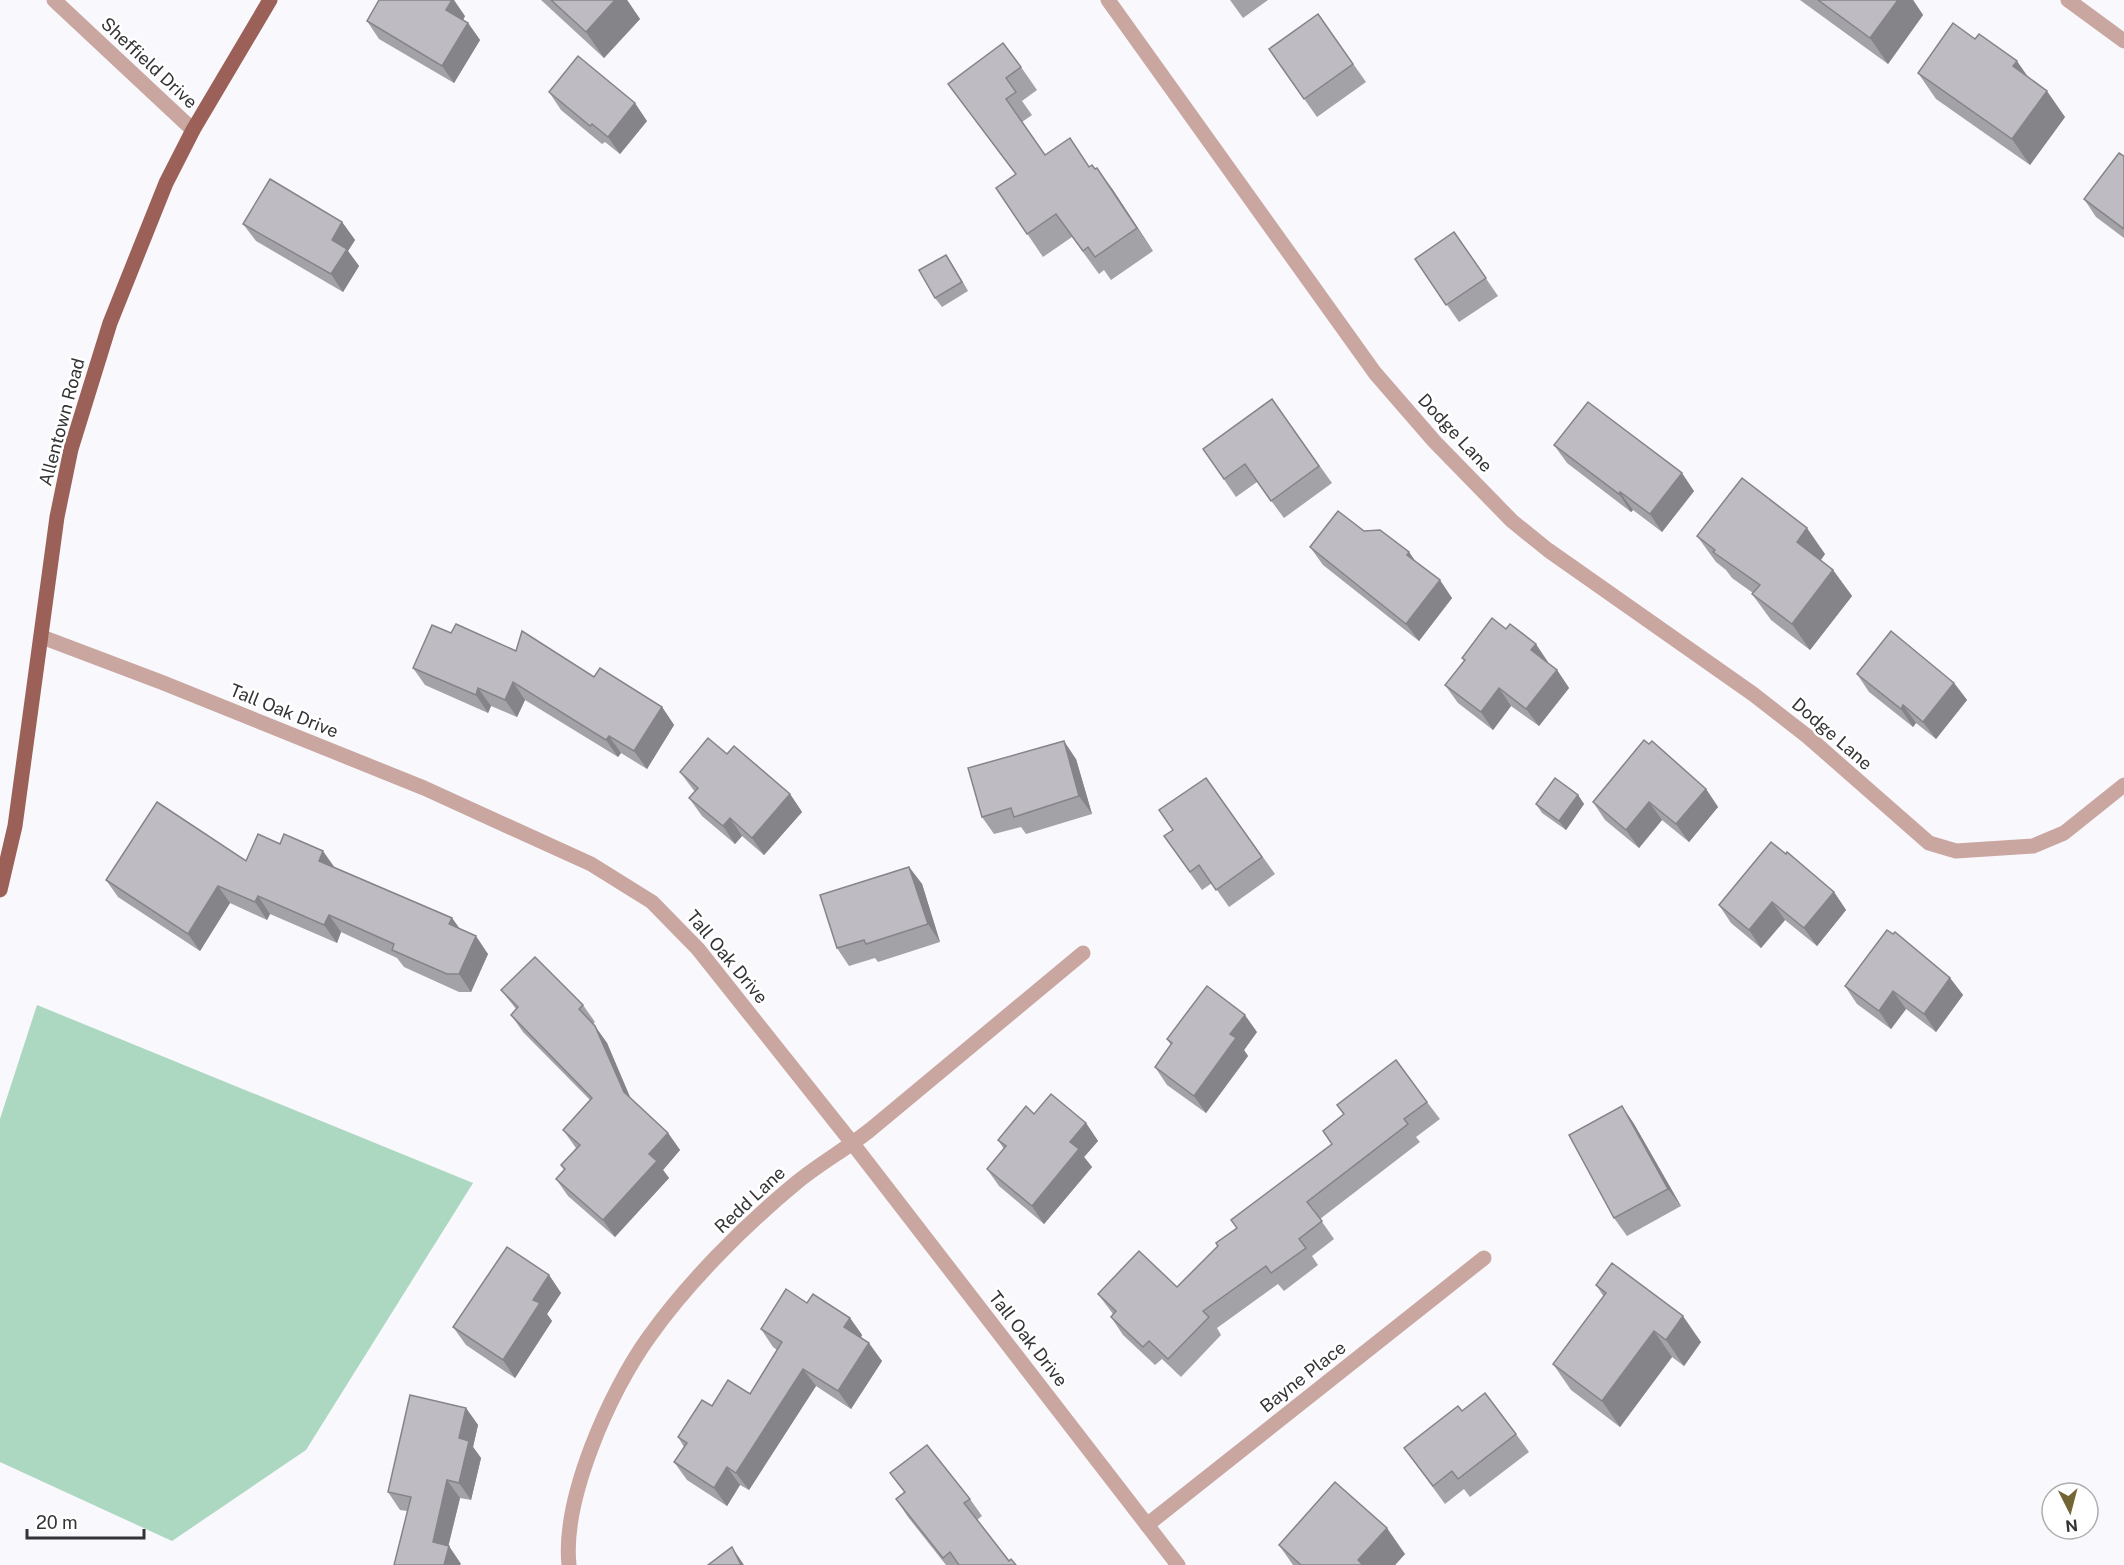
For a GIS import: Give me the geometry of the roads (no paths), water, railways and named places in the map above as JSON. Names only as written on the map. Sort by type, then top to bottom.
[{"type":"main road","name":"Allentown Road","points":[[0,890],[15,826],[57,517],[71,449],[110,323],[166,183],[193,130],[270,0]]},
{"type":"street","name":"Sheffield Drive","points":[[54,0],[193,130]]},
{"type":"street","name":"Dodge Lane","points":[[1108,0],[1375,373],[1434,441],[1512,521],[1548,550],[1754,694],[1807,736],[1929,843],[1956,851],[2033,846],[2064,833],[2124,784]]},
{"type":"street","points":[[2068,0],[2124,41]]},
{"type":"street","name":"Tall Oak Drive","points":[[42,637],[161,682],[424,788],[591,864],[627,884],[652,902],[698,949],[853,1144],[1178,1565]]},
{"type":"street","name":"Redd Lane","points":[[569,1565],[571,1518],[582,1476],[606,1417],[648,1338],[756,1218],[797,1182],[853,1144],[1083,953]]},
{"type":"street","name":"Bayne Place","points":[[1147,1525],[1484,1258]]}]
